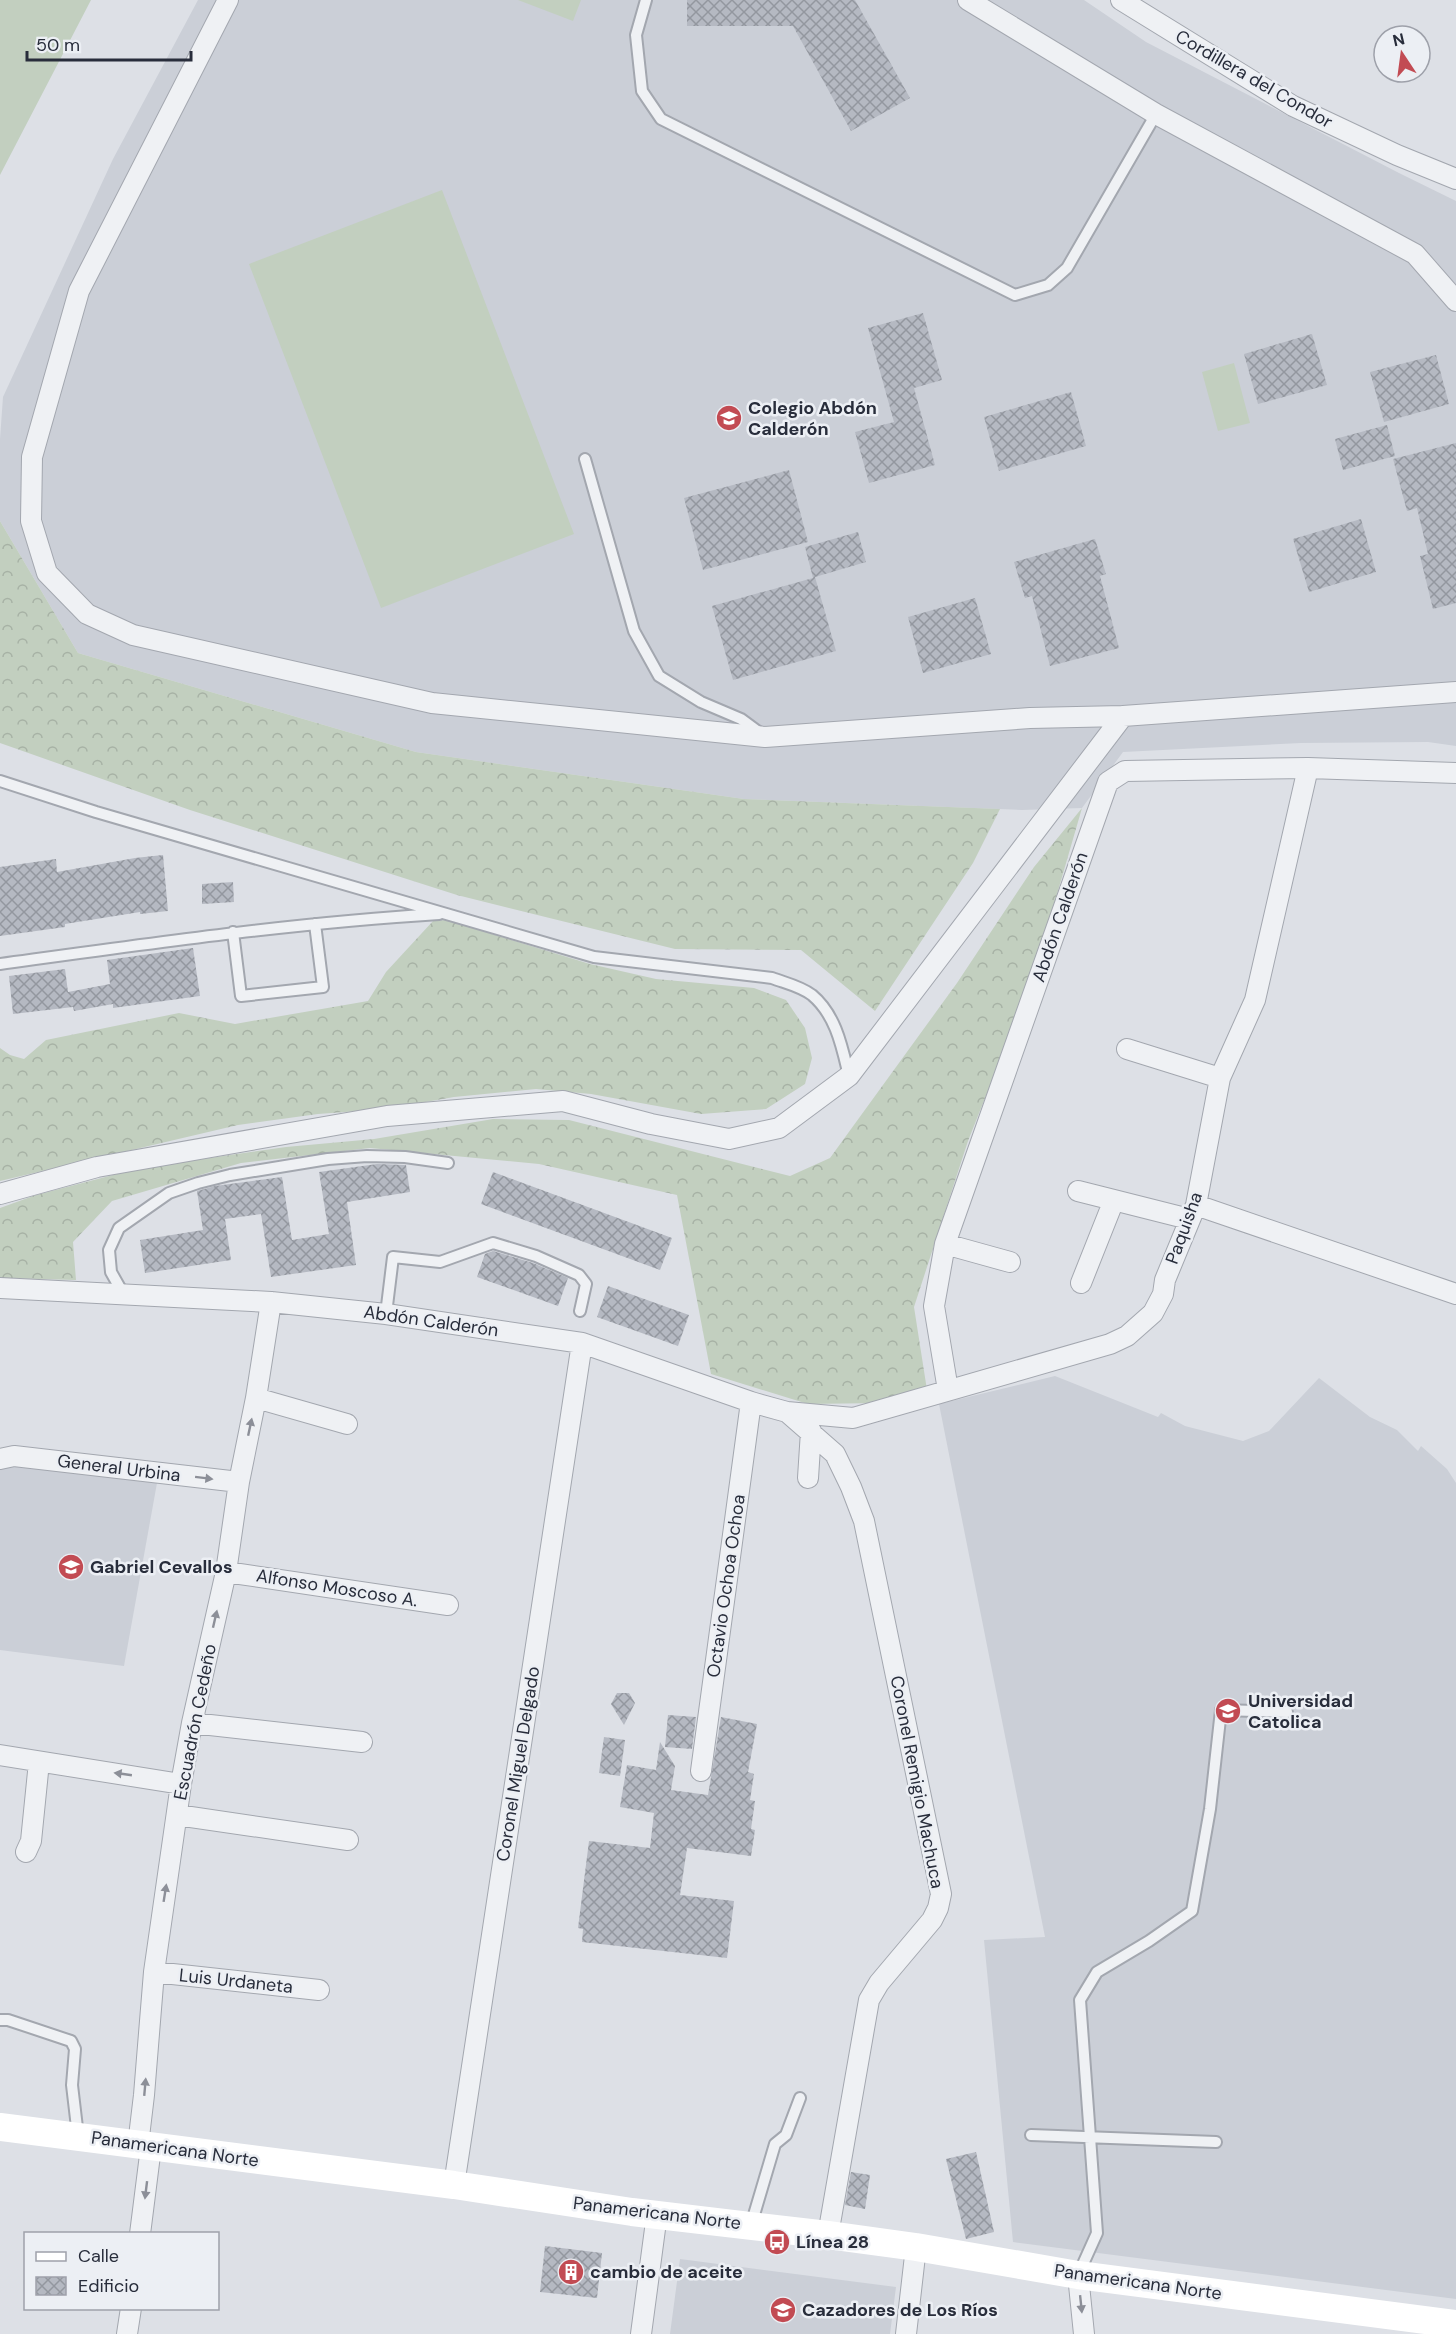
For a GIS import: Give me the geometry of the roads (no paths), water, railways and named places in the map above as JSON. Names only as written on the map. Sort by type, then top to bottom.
[{"type":"main road","name":"Panamericana Norte","points":[[0,2127],[828,2235],[916,2247],[1078,2275],[1456,2324]]},
{"type":"street","points":[[228,0],[78,291],[32,457],[31,521],[47,573],[87,614],[133,635],[432,704],[765,737],[1030,718],[1123,716],[1456,693]]},
{"type":"street","points":[[968,0],[1156,114],[1415,254],[1456,301]]},
{"type":"street","name":"Cordillera del Condor","points":[[1121,0],[1293,106],[1353,135],[1456,179]]},
{"type":"street","points":[[0,1194],[97,1167],[387,1116],[563,1101],[651,1124],[729,1139],[779,1128],[849,1076],[1123,716]]},
{"type":"street","name":"Abdón Calderón","points":[[948,1390],[934,1306],[945,1244],[1108,782],[1125,771],[1308,768],[1456,773]]},
{"type":"street","name":"Paquisha","points":[[787,1412],[853,1418],[1093,1350],[1127,1336],[1153,1313],[1163,1294],[1165,1280],[1193,1212],[1220,1078],[1255,1000],[1308,768]]},
{"type":"street","points":[[1127,1049],[1220,1078]]},
{"type":"street","points":[[1078,1191],[1114,1200],[1193,1212],[1456,1294]]},
{"type":"street","points":[[1081,1283],[1114,1200]]},
{"type":"street","points":[[945,1244],[1010,1262]]},
{"type":"street","name":"Abdón Calderón","points":[[0,1288],[271,1302],[386,1314],[582,1343],[751,1402],[787,1412],[835,1454]]},
{"type":"street","name":"Escuadrón Cedeño","points":[[140,2232],[154,1972],[181,1784],[192,1723],[226,1572],[239,1482],[256,1398],[271,1302]]},
{"type":"street","name":"Coronel Miguel Delgado","points":[[454,2185],[582,1343]]},
{"type":"street","points":[[256,1398],[347,1424]]},
{"type":"street","name":"Octavio Ochoa Ochoa","points":[[701,1771],[751,1402]]},
{"type":"street","points":[[808,1478],[811,1431]]},
{"type":"street","name":"Coronel Remigio Machuca","points":[[828,2235],[869,2000],[879,1983],[932,1920],[941,1894],[864,1521],[835,1454]]},
{"type":"street","name":"General Urbina","points":[[0,1459],[14,1456],[239,1482]]},
{"type":"street","name":"Alfonso Moscoso A.","points":[[226,1572],[448,1605]]},
{"type":"street","points":[[192,1723],[362,1742]]},
{"type":"street","points":[[0,1755],[181,1784]]},
{"type":"street","points":[[26,1852],[31,1841],[39,1762]]},
{"type":"street","points":[[177,1815],[348,1840]]},
{"type":"street","name":"Luis Urdaneta","points":[[154,1972],[319,1990]]},
{"type":"street","points":[[641,2334],[657,2214]]},
{"type":"street","points":[[906,2334],[916,2247]]},
{"type":"street","points":[[1078,2275],[1084,2334]]},
{"type":"street","points":[[128,2334],[131,2310]]},
{"type":"lane","points":[[646,0],[636,35],[642,91],[661,119],[1015,295],[1048,285],[1067,268],[1156,114]]},
{"type":"lane","points":[[585,459],[634,631],[658,676],[701,702],[741,719],[765,737]]},
{"type":"lane","points":[[0,781],[96,812],[594,957],[772,978],[798,987],[812,995],[827,1012],[840,1037],[849,1076]]},
{"type":"lane","points":[[0,964],[233,933],[448,913]]},
{"type":"lane","points":[[233,933],[241,996],[323,987],[315,924]]},
{"type":"lane","points":[[126,1293],[120,1288],[111,1272],[109,1250],[112,1243],[119,1228],[169,1193],[230,1174],[328,1159],[367,1156],[405,1157],[448,1163]]},
{"type":"lane","points":[[386,1314],[393,1257],[440,1262],[493,1243],[536,1256],[579,1275],[586,1284],[580,1311]]},
{"type":"lane","points":[[1078,2275],[1097,2233],[1080,2000],[1097,1972],[1149,1941],[1192,1911],[1210,1809],[1221,1710],[1287,1712]]},
{"type":"lane","points":[[0,2020],[8,2020],[71,2041],[75,2049],[72,2085],[78,2136]]},
{"type":"lane","points":[[751,2225],[775,2144],[786,2135],[800,2098]]},
{"type":"lane","points":[[1031,2135],[1216,2142]]},
{"type":"place","name":"Colegio Abdón Calderón","points":[[729,418]]},
{"type":"place","name":"Gabriel Cevallos","points":[[71,1567]]},
{"type":"place","name":"Universidad Catolica","points":[[1228,1711]]},
{"type":"place","name":"Línea 28","points":[[777,2242]]},
{"type":"place","name":"cambio de aceite","points":[[571,2272]]},
{"type":"place","name":"Cazadores de Los Ríos","points":[[783,2310]]}]
